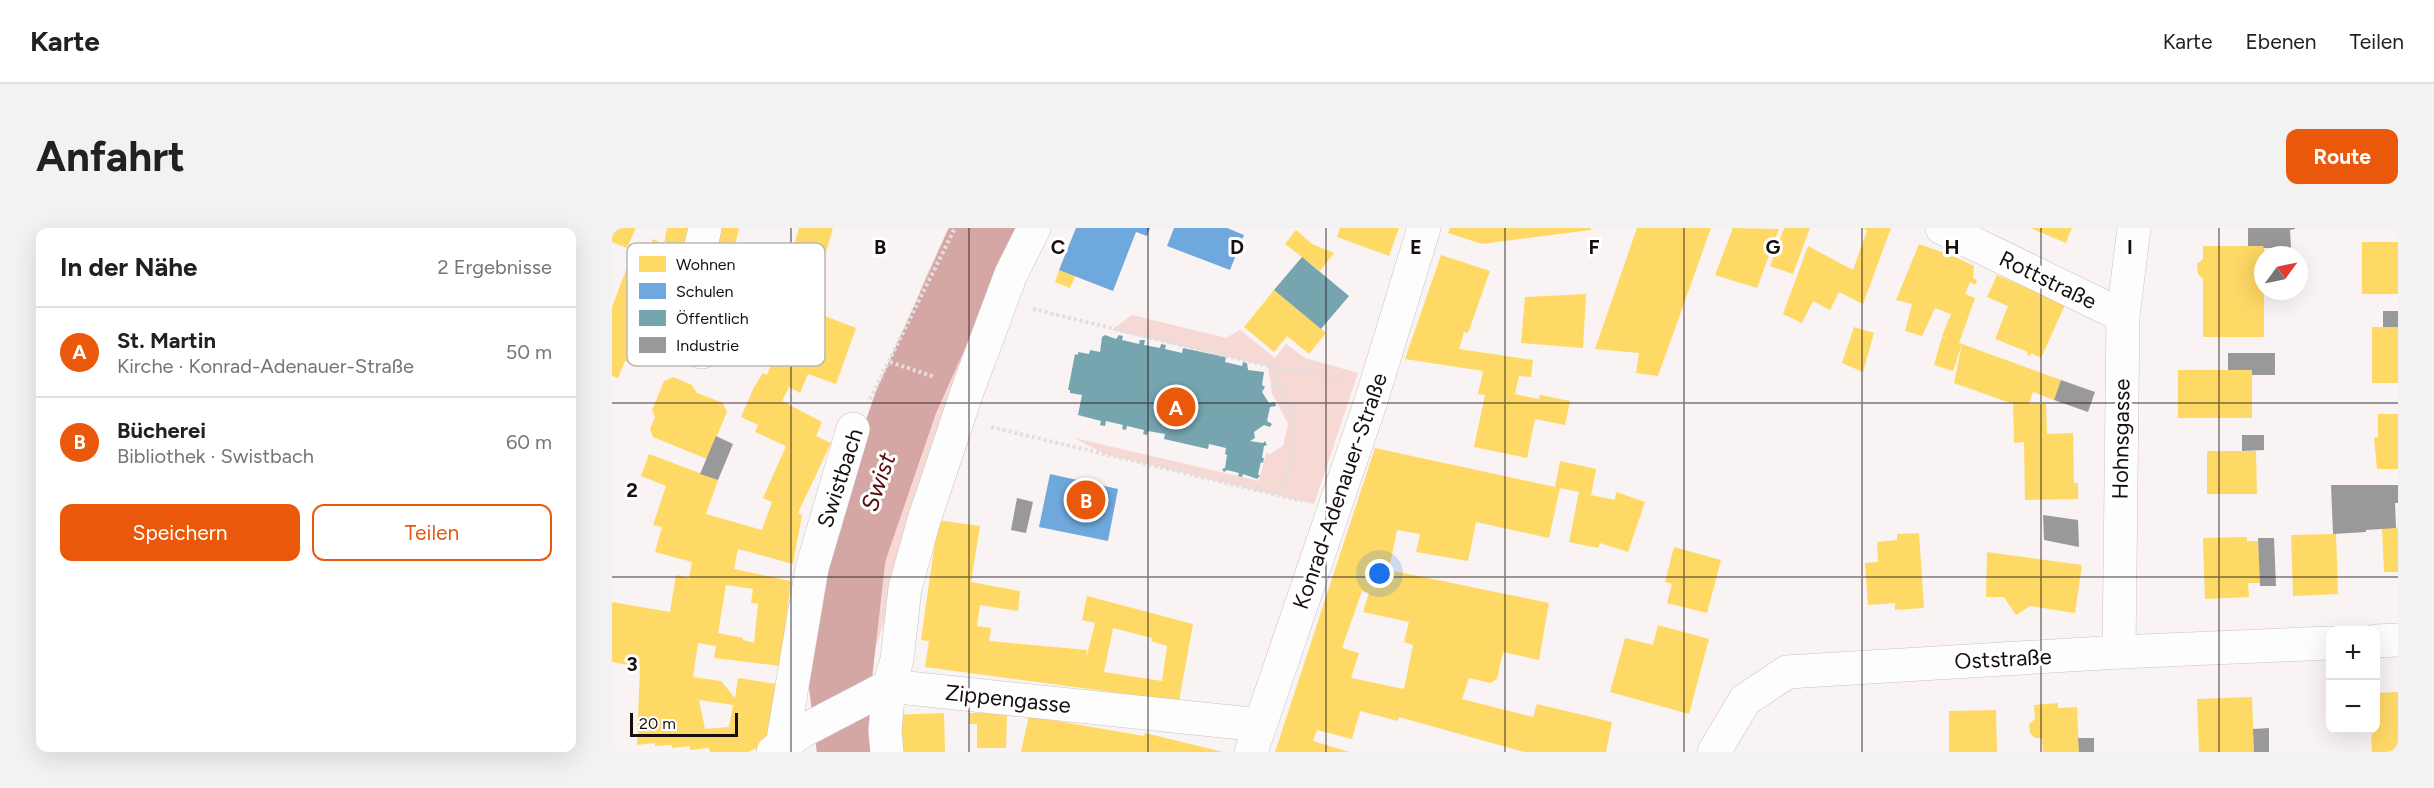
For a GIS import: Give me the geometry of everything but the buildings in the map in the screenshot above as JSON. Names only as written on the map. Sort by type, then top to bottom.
[{"type":"street","points":[[702,243],[705,228]]},
{"type":"street","points":[[887,752],[882,690],[897,660],[905,588],[924,520],[1001,300],[1011,274],[1035,228]]},
{"type":"street","name":"Konrad-Adenauer-Straße","points":[[1256,738],[1371,401],[1424,228]]},
{"type":"street","name":"Rottstraße","points":[[1941,228],[2123,316]]},
{"type":"street","name":"Hohnsgasse","points":[[2119,652],[2123,316],[2133,228]]},
{"type":"street","name":"Swistbach","points":[[785,744],[812,568],[854,429]]},
{"type":"street","points":[[2380,641],[2398,640]]},
{"type":"street","name":"Oststraße","points":[[1714,752],[1744,700],[1787,672],[2119,652],[2326,643]]},
{"type":"street","points":[[785,744],[882,690]]},
{"type":"street","name":"Zippengasse","points":[[882,690],[1256,738]]},
{"type":"path","name":"Swistbach","points":[[854,429],[890,362],[955,228]]},
{"type":"path","points":[[1001,300],[1272,367],[1321,372],[1354,388],[1371,401]]},
{"type":"path","points":[[890,362],[968,389]]},
{"type":"path","points":[[1272,367],[1295,428],[1291,462],[1278,494]]},
{"type":"path","points":[[958,420],[1334,509]]},
{"type":"shaded area","points":[[948,228],[1027,228],[1010,260],[866,675],[822,667],[855,488],[922,285]]},
{"type":"shaded area","points":[[1132,315],[1226,338],[1240,330],[1275,358],[1286,344],[1305,358],[1358,373],[1314,504],[1105,454],[1074,438],[1259,481],[1266,453],[1270,454],[1283,446],[1288,424],[1272,393],[1268,366],[1112,330]]},
{"type":"waterway","name":"Swist","points":[[849,752],[840,677],[854,554],[906,402],[984,228]]},
{"type":"place","name":"St. Martin","points":[[1176,407]]},
{"type":"place","name":"Bücherei","points":[[1086,500]]}]
